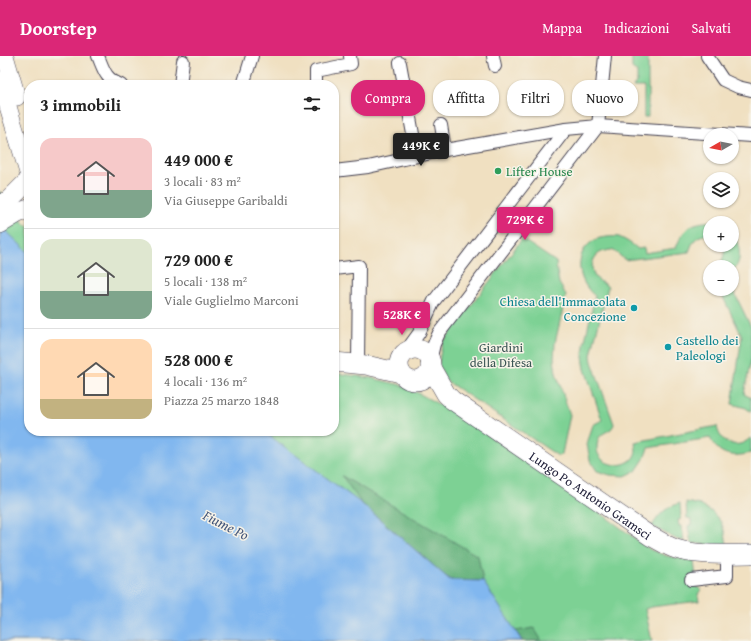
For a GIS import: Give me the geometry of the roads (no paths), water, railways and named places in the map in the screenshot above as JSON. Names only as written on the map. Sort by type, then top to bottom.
[{"type":"main road","points":[[5,56],[24,122]]},
{"type":"main road","points":[[0,80],[21,195],[0,224]]},
{"type":"main road","points":[[411,349],[421,350],[428,357],[431,357],[429,371],[423,379],[410,377],[399,369],[400,358],[404,353],[411,349]]},
{"type":"main road","name":"Lungo Po Antonio Gramsci","points":[[362,365],[404,353]]},
{"type":"main road","name":"Lungo Po Antonio Gramsci","points":[[431,357],[446,394]]},
{"type":"main road","name":"Lungo Po Antonio Gramsci","points":[[339,363],[362,365],[410,377],[446,394],[467,411],[650,536],[675,549],[701,553],[751,554]]},
{"type":"street","points":[[98,56],[106,76],[112,80]]},
{"type":"street","points":[[245,80],[252,56]]},
{"type":"street","points":[[316,80],[316,71],[351,64],[350,56]]},
{"type":"street","points":[[431,357],[439,333],[449,319],[598,126],[605,56]]},
{"type":"street","points":[[707,56],[723,80],[738,87],[751,90]]},
{"type":"street","points":[[181,80],[183,61]]},
{"type":"street","points":[[400,63],[417,156]]},
{"type":"street","points":[[441,125],[445,150]]},
{"type":"street","points":[[339,170],[368,167],[445,150],[566,129],[598,126],[751,136]]},
{"type":"street","points":[[404,353],[419,333],[434,301],[566,129]]},
{"type":"street","points":[[339,268],[359,266],[362,365]]},
{"type":"street","points":[[691,580],[727,576],[727,554]]},
{"type":"water","name":"Fiume Po","points":[[0,225],[24,248],[24,436],[270,436],[362,504],[450,580],[483,581],[522,641],[0,641]]},
{"type":"place","name":"Lifter House","points":[[498,171]]},
{"type":"place","name":"Chiesa dell'Immacolata Concezione","points":[[634,308]]},
{"type":"place","name":"Castello dei Paleologi","points":[[668,347]]},
{"type":"park label","name":"Giardini della Difesa","points":[[501,354]]}]
